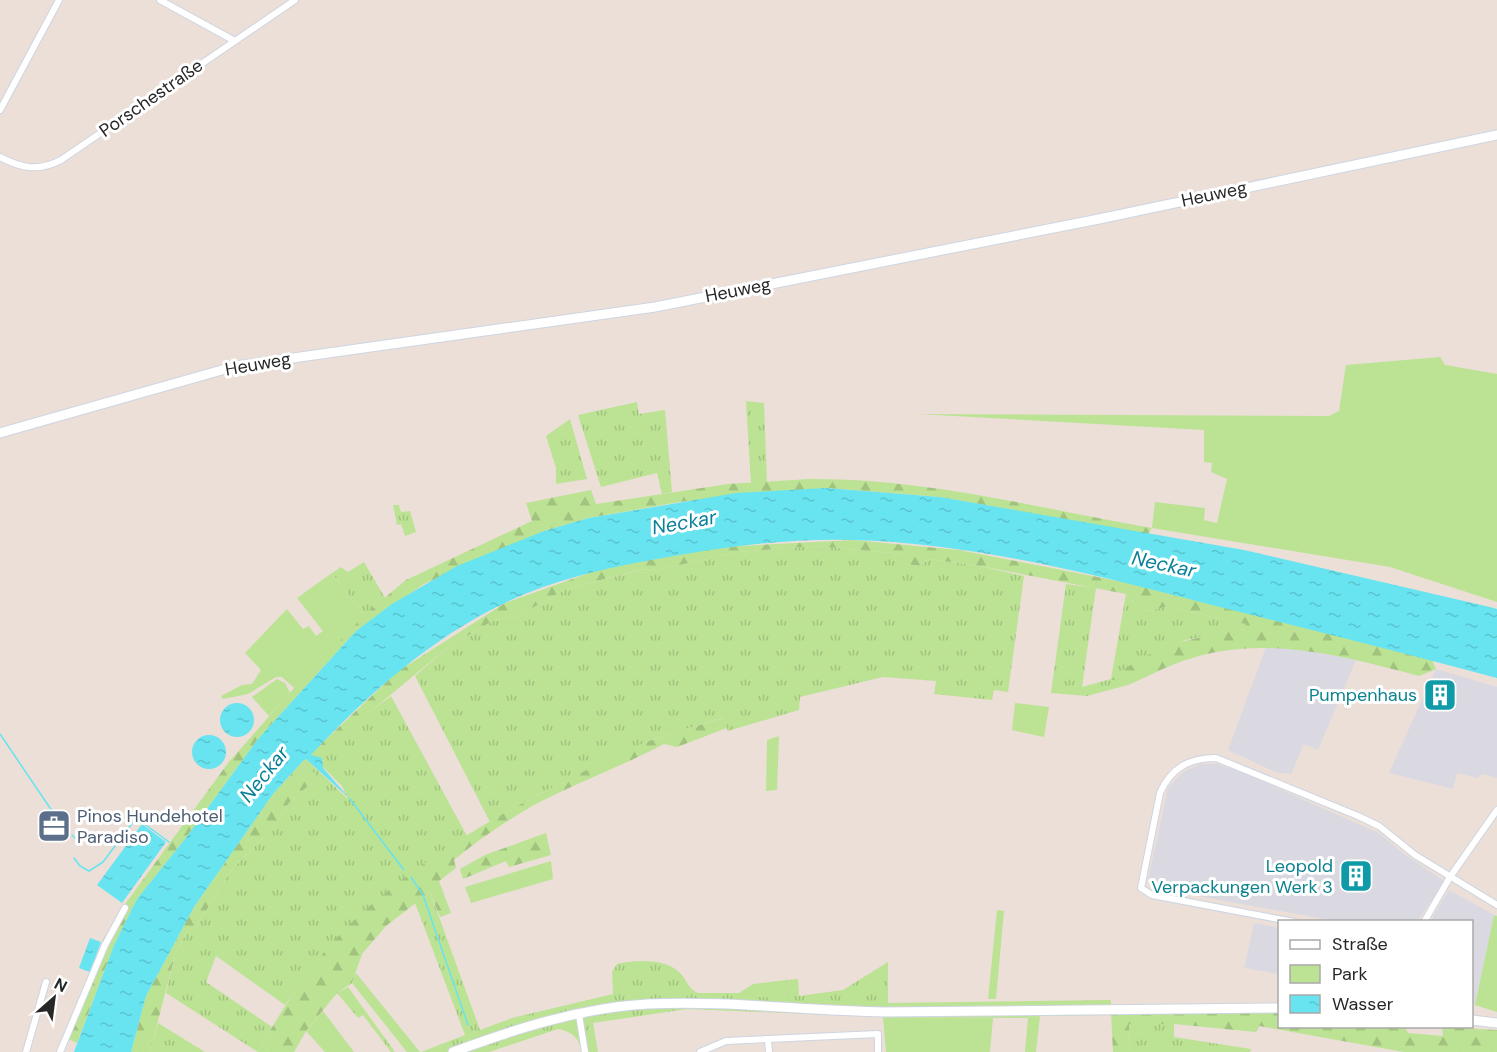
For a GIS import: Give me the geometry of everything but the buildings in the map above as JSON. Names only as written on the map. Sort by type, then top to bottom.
[{"type":"street","points":[[0,110],[59,0]]},
{"type":"street","points":[[160,0],[232,40]]},
{"type":"street","name":"Porschestraße","points":[[0,157],[24,168],[34,169],[53,164],[75,152],[232,40],[295,0]]},
{"type":"street","name":"Heuweg","points":[[0,433],[236,366],[655,307],[1098,219],[1497,135]]},
{"type":"street","points":[[1289,920],[1152,895],[1141,888],[1160,793],[1164,782],[1179,767],[1200,758],[1216,758],[1235,764],[1378,826],[1450,877],[1497,905]]},
{"type":"street","points":[[1425,920],[1450,877],[1497,810]]},
{"type":"street","points":[[60,1052],[105,945],[125,908]]},
{"type":"street","points":[[26,1052],[46,982]]},
{"type":"street","points":[[453,1052],[517,1029],[632,1006],[691,1003],[884,1012],[1278,1008]]},
{"type":"street","points":[[579,1015],[585,1052]]},
{"type":"street","points":[[1473,1020],[1497,1023]]},
{"type":"street","points":[[700,1052],[726,1041],[768,1041],[878,1034],[878,1052]]},
{"type":"street","points":[[768,1041],[769,1052]]},
{"type":"shaded area","points":[[1266,647],[1307,650],[1356,660],[1318,750],[1304,744],[1291,774],[1278,773],[1228,750]]},
{"type":"shaded area","points":[[1436,669],[1497,687],[1497,778],[1482,774],[1477,778],[1457,773],[1453,789],[1389,773]]},
{"type":"shaded area","points":[[1201,764],[1218,764],[1243,773],[1379,833],[1404,854],[1444,881],[1418,920],[1330,920],[1153,888],[1148,880],[1168,788],[1183,772]]},
{"type":"shaded area","points":[[1449,890],[1494,915],[1475,1005],[1473,1005],[1473,920],[1431,920]]},
{"type":"shaded area","points":[[1254,923],[1278,928],[1278,974],[1244,968]]},
{"type":"green space","points":[[1440,357],[1445,365],[1497,374],[1497,602],[1390,567],[1152,528],[1155,502],[1205,508],[1204,520],[1217,523],[1227,479],[1211,472],[1212,463],[1204,462],[1204,430],[918,414],[1329,416],[1339,411],[1346,365]]},
{"type":"green space","points":[[746,401],[764,403],[767,482],[751,483]]},
{"type":"green space","points":[[637,402],[639,414],[665,410],[672,492],[662,494],[657,473],[601,487],[578,415]]},
{"type":"green space","points":[[570,419],[587,479],[556,484],[556,468],[546,436]]},
{"type":"green space","points":[[809,479],[896,483],[939,489],[1152,528],[1148,534],[940,497],[827,488],[679,502],[589,518],[544,531],[424,584],[356,631],[258,739],[185,839],[137,899],[114,945],[77,1043],[68,1039],[103,940],[123,907],[228,763],[352,625],[406,580],[532,521],[526,503],[591,490],[596,504],[728,484]]},
{"type":"green space","points":[[393,505],[399,505],[401,512],[410,511],[416,532],[405,536],[401,524],[397,525]]},
{"type":"green space","points":[[853,540],[959,550],[1123,582],[1432,660],[1436,669],[1419,676],[1361,661],[1302,650],[1242,649],[1213,653],[1183,661],[1128,685],[1111,679],[1143,657],[1159,650],[1190,640],[1245,629],[1246,624],[1166,607],[1147,611],[1135,604],[1126,594],[980,566],[928,559],[921,566],[906,564],[902,554],[815,546],[737,552],[653,571],[643,569],[566,589],[518,616],[494,620],[447,648],[353,726],[327,745],[320,745],[397,672],[505,603],[600,569],[722,547]]},
{"type":"green space","points":[[815,546],[902,554],[907,564],[921,566],[928,559],[980,566],[1024,576],[1008,692],[994,690],[992,700],[934,694],[936,681],[883,677],[800,697],[799,710],[728,731],[723,718],[653,739],[539,794],[490,822],[415,676],[447,648],[494,620],[518,616],[566,589],[644,569],[653,571],[737,552]]},
{"type":"green space","points":[[364,562],[385,598],[364,616],[332,573],[341,567],[348,572]]},
{"type":"green space","points":[[332,573],[364,616],[294,688],[282,677],[276,677],[248,694],[223,699],[221,696],[242,685],[252,684],[261,670],[245,653],[287,609],[303,629],[309,626],[316,636],[323,631],[297,598]]},
{"type":"green space","points":[[1066,584],[1096,588],[1082,687],[1111,679],[1126,594],[1135,604],[1147,611],[1166,607],[1247,624],[1245,629],[1185,640],[1112,679],[1128,685],[1087,696],[1051,693]]},
{"type":"green space","points":[[277,679],[285,683],[290,693],[269,716],[252,697]]},
{"type":"green space","points":[[391,696],[467,836],[389,891],[345,931],[285,1005],[216,956],[206,982],[272,1027],[258,1052],[166,993],[175,955],[186,933],[197,925],[233,868],[273,828],[289,803],[308,786],[321,780],[302,762],[306,759],[348,799],[342,786],[311,755],[320,745],[327,744]]},
{"type":"green space","points":[[1015,703],[1049,707],[1044,737],[1012,730]]},
{"type":"green space","points":[[724,718],[727,728],[677,747],[664,744],[534,805],[483,838],[454,860],[456,868],[439,881],[451,913],[440,917],[430,892],[386,926],[362,954],[352,983],[337,993],[306,1031],[294,1052],[258,1052],[278,1017],[324,952],[351,923],[402,879],[487,823],[614,756],[654,739]]},
{"type":"green space","points":[[779,736],[777,790],[766,791],[767,740]]},
{"type":"green space","points":[[302,762],[322,780],[308,786],[289,803],[273,828],[233,868],[197,925],[186,933],[175,955],[150,1052],[131,1052],[146,996],[194,907],[273,794]]},
{"type":"green space","points":[[546,833],[551,855],[509,867],[506,861],[463,879],[460,869],[485,855]]},
{"type":"green space","points":[[551,861],[553,879],[471,903],[465,887]]},
{"type":"green space","points":[[430,892],[480,1030],[512,1018],[613,994],[612,972],[617,964],[641,961],[658,962],[673,967],[698,993],[739,993],[753,984],[753,997],[784,997],[786,980],[798,979],[799,996],[843,990],[888,962],[888,1003],[1111,1000],[1111,1015],[1028,1018],[883,1017],[687,1009],[593,1023],[598,1052],[582,1052],[574,1036],[558,1029],[489,1052],[421,1052],[465,1035],[415,903]]},
{"type":"green space","points":[[997,910],[1004,911],[996,999],[988,999]]},
{"type":"green space","points":[[1494,915],[1497,916],[1497,1012],[1475,1005]]},
{"type":"green space","points":[[356,973],[420,1052],[407,1052],[352,983]]},
{"type":"green space","points":[[786,980],[784,998],[753,997],[753,984]]},
{"type":"green space","points":[[348,987],[395,1052],[391,1052],[363,1015],[358,1018],[337,993]]},
{"type":"green space","points":[[323,1011],[354,1052],[325,1052],[306,1031]]},
{"type":"green space","points":[[1278,1011],[1278,1028],[1406,1028],[1408,1033],[1443,1036],[1442,1028],[1497,1030],[1497,1052],[1404,1052],[1259,1026],[1256,1032],[1174,1024],[1129,1024],[1130,1052],[1113,1052],[1111,1012]]},
{"type":"green space","points":[[1040,1016],[1036,1052],[1025,1052],[1028,1018]]},
{"type":"green space","points":[[883,1017],[993,1018],[990,1052],[886,1052]]},
{"type":"green space","points":[[158,1023],[205,1052],[150,1052]]},
{"type":"green space","points":[[1129,1024],[1174,1024],[1174,1037],[1251,1049],[1250,1052],[1130,1052]]},
{"type":"water","name":"Neckar","points":[[826,488],[940,497],[1244,550],[1494,608],[1497,609],[1497,678],[1076,571],[942,547],[852,540],[779,542],[730,547],[618,566],[541,588],[505,603],[451,633],[377,690],[311,755],[322,758],[323,768],[350,799],[306,759],[302,762],[273,794],[194,907],[146,996],[131,1052],[74,1052],[114,945],[137,899],[185,839],[258,739],[356,631],[392,604],[457,566],[544,531],[589,518],[736,493]]},
{"type":"water","points":[[237,703],[249,708],[254,720],[249,732],[237,737],[225,732],[220,720],[225,708]]},
{"type":"water","points":[[209,735],[221,740],[226,752],[221,764],[209,769],[197,764],[192,752],[197,740]]},
{"type":"water","points":[[142,824],[166,842],[122,903],[97,885]]},
{"type":"water","points":[[90,938],[101,942],[90,972],[79,968]]},
{"type":"waterway","points":[[0,734],[50,808],[69,830]]},
{"type":"waterway","points":[[350,799],[404,870]]},
{"type":"waterway","points":[[74,858],[80,866],[89,871],[103,862],[136,818]]},
{"type":"waterway","points":[[143,823],[169,842]]},
{"type":"waterway","points":[[72,835],[81,844]]},
{"type":"waterway","points":[[411,877],[423,895],[468,1025]]},
{"type":"place","name":"Pumpenhaus","points":[[1440,695]]},
{"type":"place","name":"Pinos Hundehotel Paradiso","points":[[54,826]]},
{"type":"place","name":"Leopold Verpackungen Werk 3","points":[[1356,876]]}]
